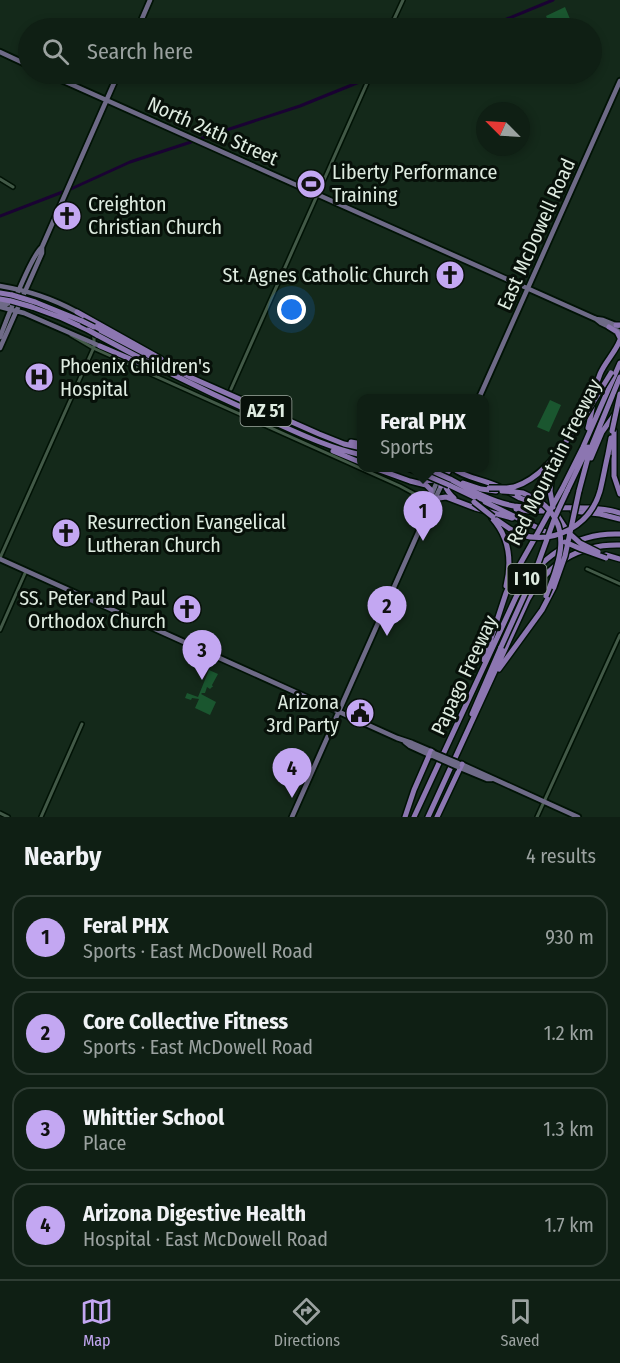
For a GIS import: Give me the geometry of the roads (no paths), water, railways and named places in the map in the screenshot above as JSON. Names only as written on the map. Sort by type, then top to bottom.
[{"type":"highway","name":"AZ 51","points":[[0,289],[8,298],[34,304],[82,321],[93,331]]},
{"type":"highway","name":"AZ 51","points":[[0,304],[8,298]]},
{"type":"highway","name":"AZ 51","points":[[34,304],[156,360],[307,438],[357,454]]},
{"type":"highway","points":[[77,312],[203,386]]},
{"type":"highway","points":[[577,459],[589,425],[598,379],[619,343],[616,326]]},
{"type":"highway","points":[[96,345],[189,385],[203,386]]},
{"type":"highway","points":[[606,556],[585,546],[568,532],[556,515],[550,491],[555,463],[620,358]]},
{"type":"highway","name":"Red Mountain Freeway","points":[[480,676],[501,605],[514,575],[565,490],[620,363]]},
{"type":"highway","points":[[458,752],[481,690],[533,572],[553,516],[620,369]]},
{"type":"highway","name":"Red Mountain Freeway","points":[[492,677],[542,610],[554,587],[565,556],[590,450],[620,377]]},
{"type":"highway","name":"AZ 51","points":[[203,386],[328,438],[357,445]]},
{"type":"highway","points":[[620,394],[613,431],[613,469],[620,494]]},
{"type":"highway","points":[[565,490],[611,396]]},
{"type":"highway","points":[[441,475],[506,527],[521,535],[538,538],[558,535],[581,522],[594,506],[600,492],[620,398]]},
{"type":"highway","points":[[579,491],[599,438],[620,407]]},
{"type":"highway","points":[[441,475],[481,489],[496,491],[514,489],[544,470],[584,417]]},
{"type":"highway","points":[[307,438],[357,461]]},
{"type":"highway","points":[[386,472],[428,486],[431,495]]},
{"type":"highway","points":[[459,472],[495,485],[528,502],[552,508]]},
{"type":"highway","points":[[441,475],[448,492],[461,502]]},
{"type":"highway","points":[[441,475],[476,493],[521,507],[596,510],[620,516]]},
{"type":"highway","points":[[404,478],[427,482],[441,475],[466,475]]},
{"type":"highway","points":[[467,485],[514,489],[538,500],[552,513],[561,535],[557,568],[546,596],[522,637]]},
{"type":"highway","points":[[430,504],[444,496],[537,527]]},
{"type":"highway","points":[[472,499],[529,512],[585,511],[620,516]]},
{"type":"highway","points":[[472,499],[581,549],[620,559]]},
{"type":"highway","points":[[472,499],[492,518],[506,538],[510,568],[501,605]]},
{"type":"highway","name":"Papago Freeway","points":[[414,817],[516,597],[530,574],[559,550],[584,537],[620,534]]},
{"type":"highway","name":"Papago Freeway","points":[[428,817],[535,587],[549,571],[567,558],[587,549],[620,545]]},
{"type":"highway","points":[[462,715],[500,647]]},
{"type":"highway","points":[[405,817],[414,790],[432,754]]},
{"type":"highway","points":[[437,817],[459,765]]},
{"type":"main road","points":[[142,18],[150,0]]},
{"type":"main road","points":[[0,52],[18,60]]},
{"type":"main road","name":"East McDowell Road","points":[[481,394],[620,81]]},
{"type":"main road","name":"North 24th Street","points":[[71,84],[601,323],[616,326],[620,332]]},
{"type":"main road","points":[[2,338],[28,278],[42,253],[42,247],[114,84]]},
{"type":"main road","points":[[0,289],[15,286],[28,278]]},
{"type":"main road","points":[[28,278],[31,288],[39,295],[77,312]]},
{"type":"main road","points":[[0,289],[18,300],[32,316]]},
{"type":"main road","points":[[0,304],[9,304],[27,296],[39,295]]},
{"type":"main road","points":[[0,304],[18,300]]},
{"type":"main road","points":[[18,300],[26,312],[32,316],[96,345]]},
{"type":"main road","points":[[6,322],[18,300]]},
{"type":"main road","points":[[0,304],[7,313],[0,348]]},
{"type":"main road","points":[[2,338],[8,335],[17,316],[22,314],[32,316]]},
{"type":"main road","points":[[83,338],[90,338],[93,331]]},
{"type":"main road","points":[[430,504],[431,495],[441,475]]},
{"type":"main road","points":[[292,817],[424,522],[441,475]]},
{"type":"main road","points":[[0,559],[403,741],[412,742],[432,754],[487,779],[492,779],[578,817]]},
{"type":"street","points":[[395,18],[403,0]]},
{"type":"street","points":[[231,389],[367,84]]},
{"type":"street","points":[[0,179],[13,187]]},
{"type":"street","points":[[0,559],[96,345],[93,331],[85,318],[77,312]]},
{"type":"street","points":[[64,330],[111,355],[357,467]]},
{"type":"street","points":[[96,345],[111,355]]},
{"type":"street","points":[[367,472],[420,496],[430,504]]},
{"type":"street","points":[[587,570],[620,584]]},
{"type":"street","points":[[0,630],[26,571]]},
{"type":"street","points":[[537,817],[620,635]]},
{"type":"street","points":[[41,817],[82,724]]},
{"type":"street","points":[[0,813],[8,817]]},
{"type":"waterway","points":[[509,18],[553,0]]},
{"type":"waterway","points":[[202,138],[300,106],[354,84]]},
{"type":"waterway","points":[[0,216],[73,188],[130,162],[191,142]]},
{"type":"place","name":"Liberty Performance Training","points":[[311,184]]},
{"type":"place","name":"Creighton Christian Church","points":[[67,216]]},
{"type":"place","name":"St. Agnes Catholic Church","points":[[450,275]]},
{"type":"place","name":"Phoenix Children's Hospital","points":[[39,377]]},
{"type":"place","name":"Resurrection Evangelical Lutheran Church","points":[[66,533]]},
{"type":"place","name":"Feral PHX","points":[[423,541]]},
{"type":"place","name":"SS. Peter and Paul Orthodox Church","points":[[187,609]]},
{"type":"place","name":"Core Collective Fitness","points":[[387,636]]},
{"type":"place","name":"Whittier School","points":[[202,680]]},
{"type":"place","name":"Arizona 3rd Party","points":[[360,713]]},
{"type":"place","name":"Arizona Digestive Health","points":[[292,798]]}]
